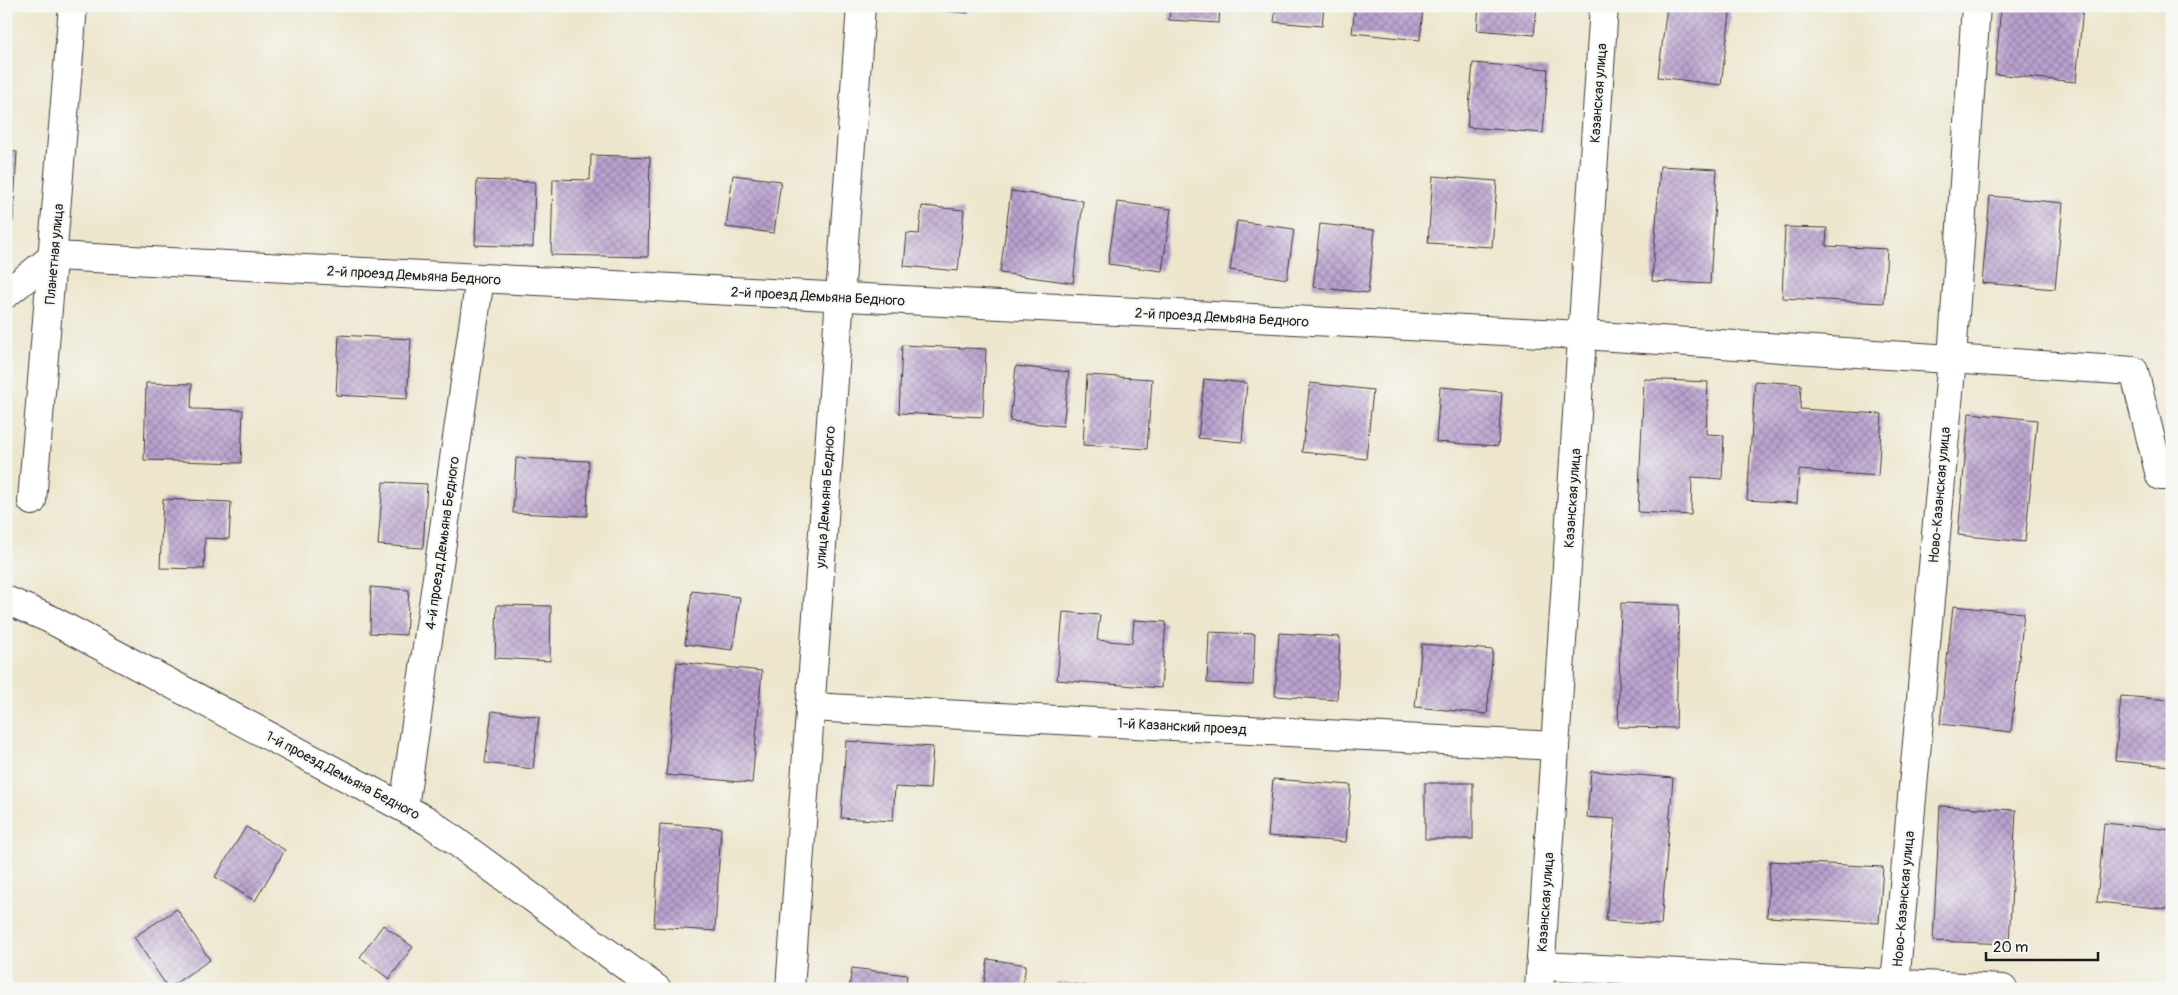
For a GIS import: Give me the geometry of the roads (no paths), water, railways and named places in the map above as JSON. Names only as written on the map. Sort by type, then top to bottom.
[{"type":"street","name":"Планетная улица","points":[[32,501],[54,256],[73,6]]},
{"type":"street","name":"улица Демьяна Бедного","points":[[790,989],[861,6]]},
{"type":"street","name":"Казанская улица","points":[[1540,978],[1604,6]]},
{"type":"street","name":"Ново-Казанская улица","points":[[1895,984],[1952,359],[1976,6]]},
{"type":"street","name":"2-й проезд Демьяна Бедного","points":[[54,256],[1582,335],[2134,371],[2160,476],[2172,476]]},
{"type":"street","points":[[6,294],[54,256]]},
{"type":"street","name":"4-й проезд Демьяна Бедного","points":[[404,807],[480,278]]},
{"type":"street","name":"1-й проезд Демьяна Бедного","points":[[6,600],[50,619],[428,821],[657,989]]},
{"type":"street","name":"1-й Казанский проезд","points":[[810,707],[1555,746]]},
{"type":"street","points":[[1540,978],[1895,984],[2003,989]]}]
